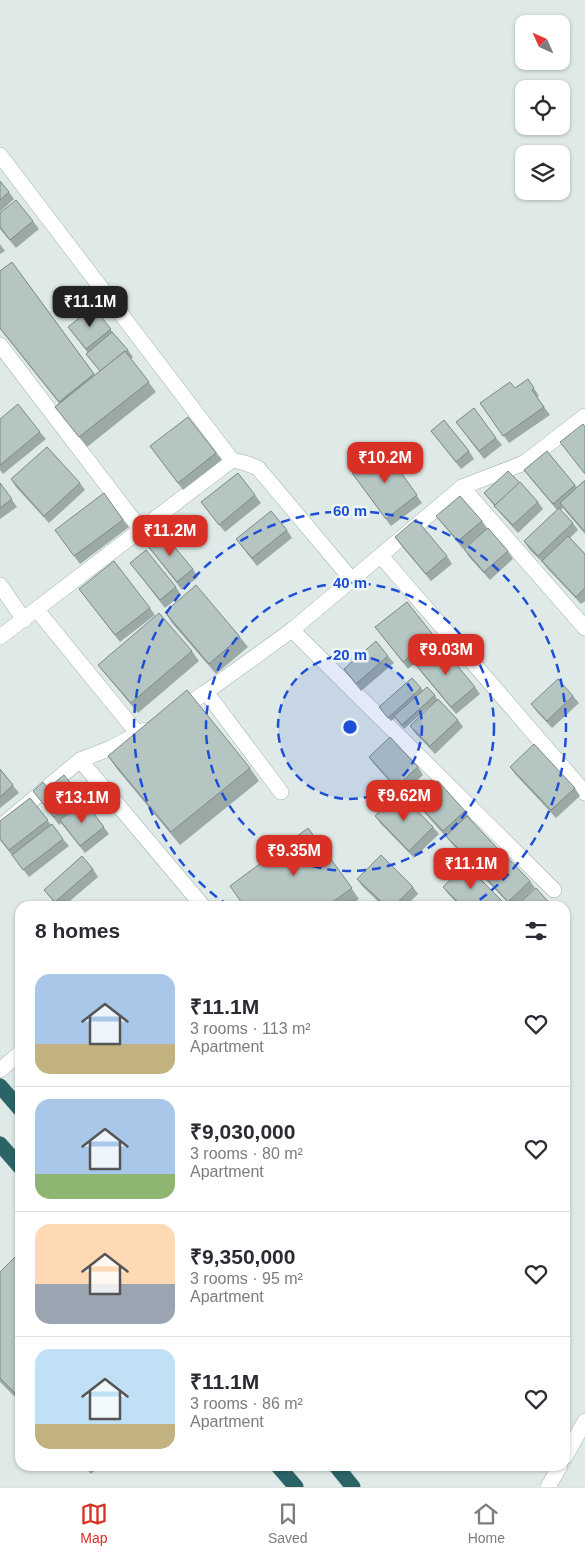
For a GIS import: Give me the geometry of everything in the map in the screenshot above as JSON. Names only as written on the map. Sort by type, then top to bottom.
[{"type":"highway","points":[[0,1086],[15,1103]]},
{"type":"highway","points":[[0,1144],[15,1161]]},
{"type":"highway","points":[[282,1471],[296,1487]]},
{"type":"highway","points":[[340,1471],[353,1487]]},
{"type":"street","points":[[0,155],[232,460],[258,468],[352,580]]},
{"type":"street","points":[[0,345],[141,530]]},
{"type":"street","points":[[0,827],[80,760],[111,748],[162,720],[206,692],[292,630],[462,488],[524,463],[585,416]]},
{"type":"street","points":[[0,637],[232,460]]},
{"type":"street","points":[[462,488],[585,628]]},
{"type":"street","points":[[381,556],[585,793]]},
{"type":"street","points":[[0,586],[24,620]]},
{"type":"street","points":[[37,610],[138,734]]},
{"type":"street","points":[[292,630],[554,890]]},
{"type":"street","points":[[206,692],[281,792]]},
{"type":"street","points":[[80,760],[199,901]]},
{"type":"street","points":[[0,1070],[15,1057]]},
{"type":"street","points":[[570,1448],[585,1422]]},
{"type":"street","points":[[548,1487],[557,1471]]},
{"type":"building","points":[[0,181],[9,192],[0,200]]},
{"type":"building","points":[[16,200],[33,221],[10,240],[0,227],[0,213]]},
{"type":"building","points":[[12,262],[94,374],[59,402],[0,328],[0,271]]},
{"type":"building","points":[[93,307],[111,329],[86,349],[68,327]]},
{"type":"building","points":[[112,332],[128,350],[100,371],[86,354]]},
{"type":"building","points":[[125,351],[149,382],[79,437],[55,407]]},
{"type":"building","points":[[528,379],[534,388],[532,390],[544,407],[503,436],[480,403],[510,382],[515,388]]},
{"type":"building","points":[[18,404],[40,432],[0,465],[0,419]]},
{"type":"building","points":[[474,408],[496,438],[479,451],[456,422]]},
{"type":"building","points":[[188,417],[216,453],[178,483],[150,446]]},
{"type":"building","points":[[444,420],[469,451],[456,462],[431,431]]},
{"type":"building","points":[[583,424],[585,427],[585,474],[560,442]]},
{"type":"building","points":[[47,447],[80,483],[44,516],[11,479]]},
{"type":"building","points":[[384,449],[417,495],[386,519],[352,473]]},
{"type":"building","points":[[547,451],[575,485],[553,504],[524,470]]},
{"type":"building","points":[[508,471],[520,483],[495,505],[484,493]]},
{"type":"building","points":[[238,473],[255,495],[219,525],[201,502]]},
{"type":"building","points":[[585,480],[585,532],[560,503]]},
{"type":"building","points":[[520,482],[538,502],[513,525],[494,506]]},
{"type":"building","points":[[0,483],[12,499],[0,508]]},
{"type":"building","points":[[104,493],[123,520],[74,556],[55,530]]},
{"type":"building","points":[[460,496],[482,521],[458,541],[436,516]]},
{"type":"building","points":[[559,508],[573,523],[538,556],[524,541]]},
{"type":"building","points":[[271,511],[287,530],[252,558],[236,539]]},
{"type":"building","points":[[416,519],[447,556],[426,574],[395,537]]},
{"type":"building","points":[[488,528],[508,551],[484,572],[464,549]]},
{"type":"building","points":[[162,532],[193,569],[177,582],[147,545]]},
{"type":"building","points":[[568,536],[585,554],[585,588],[576,597],[542,561]]},
{"type":"building","points":[[146,550],[176,587],[160,600],[130,563]]},
{"type":"building","points":[[114,561],[150,608],[115,635],[79,589]]},
{"type":"building","points":[[196,585],[240,637],[209,664],[165,612]]},
{"type":"building","points":[[407,602],[434,636],[403,662],[375,627]]},
{"type":"building","points":[[159,613],[192,651],[131,703],[98,665]]},
{"type":"building","points":[[376,641],[388,656],[356,684],[344,669]]},
{"type":"building","points":[[440,645],[475,687],[451,707],[416,665]]},
{"type":"building","points":[[412,678],[421,688],[388,718],[379,707]]},
{"type":"building","points":[[558,679],[573,696],[547,721],[531,704]]},
{"type":"building","points":[[427,687],[435,695],[402,725],[394,716]]},
{"type":"building","points":[[187,690],[250,768],[171,832],[108,756]]},
{"type":"building","points":[[438,699],[458,720],[430,746],[410,726]]},
{"type":"building","points":[[390,737],[418,767],[396,787],[369,757]]},
{"type":"building","points":[[534,744],[575,788],[551,810],[510,767]]},
{"type":"building","points":[[0,769],[13,785],[0,797]]},
{"type":"building","points":[[64,775],[81,796],[54,817],[33,791],[43,782],[48,788]]},
{"type":"building","points":[[438,781],[465,811],[443,831],[416,802]]},
{"type":"building","points":[[399,792],[433,827],[409,851],[375,816]]},
{"type":"building","points":[[30,798],[48,820],[9,850],[0,839],[0,821]]},
{"type":"building","points":[[84,801],[104,827],[80,846],[60,820]]},
{"type":"building","points":[[467,816],[497,848],[477,868],[446,836]]},
{"type":"building","points":[[52,824],[63,839],[23,870],[12,855]]},
{"type":"building","points":[[308,828],[352,888],[334,901],[240,901],[230,886]]},
{"type":"building","points":[[502,852],[530,881],[507,901],[481,872]]},
{"type":"building","points":[[381,855],[413,887],[399,901],[381,901],[357,879]]},
{"type":"building","points":[[82,856],[93,869],[56,901],[44,890]]},
{"type":"building","points":[[466,865],[502,901],[457,901],[443,887]]},
{"type":"building","points":[[536,888],[548,901],[522,901]]},
{"type":"building","points":[[15,1257],[15,1393],[0,1378],[0,1272]]}]
